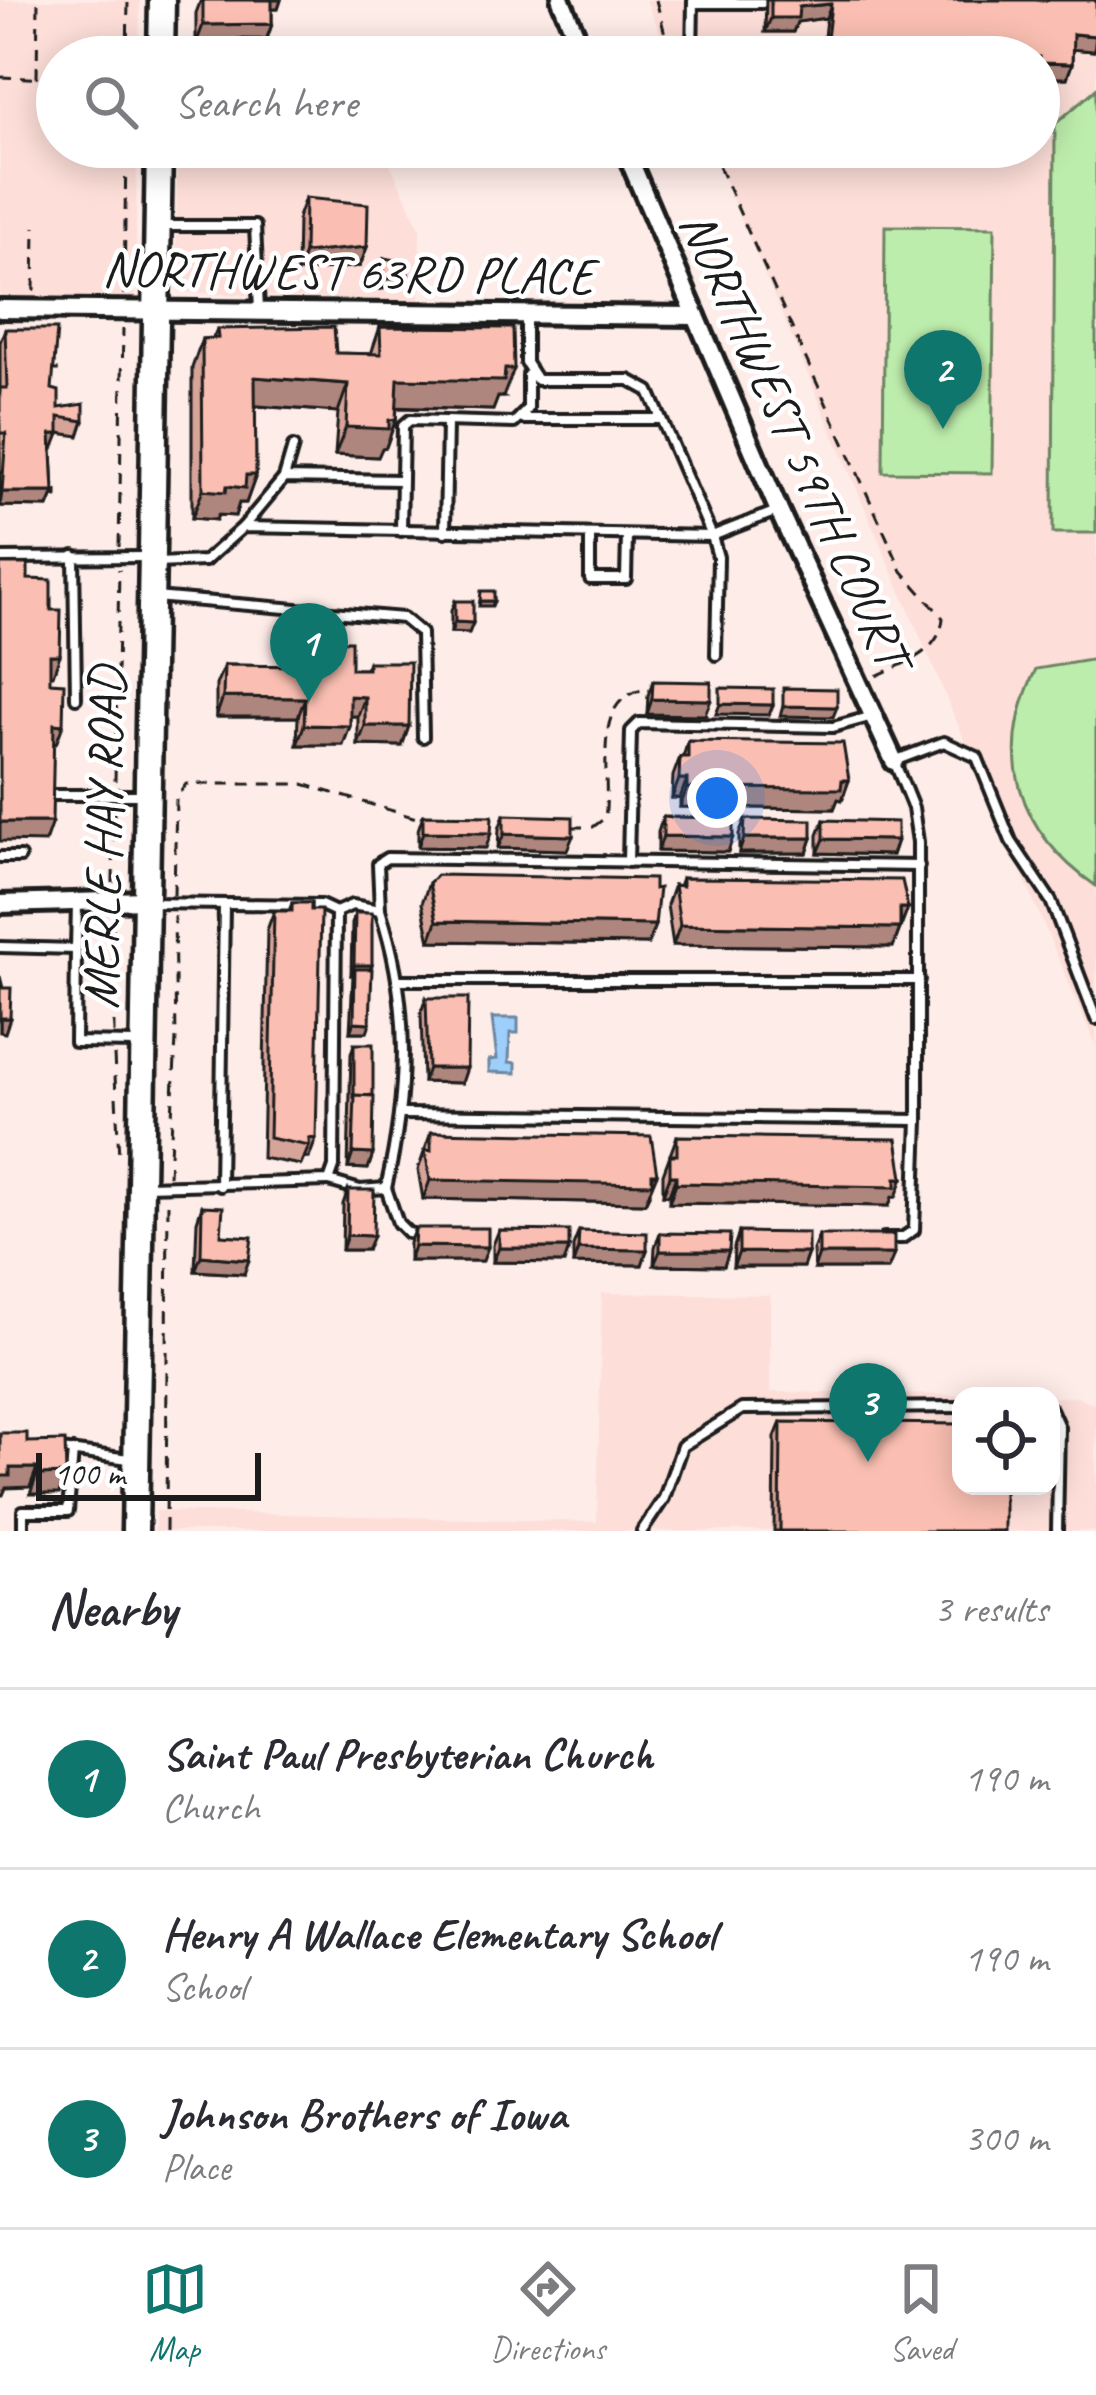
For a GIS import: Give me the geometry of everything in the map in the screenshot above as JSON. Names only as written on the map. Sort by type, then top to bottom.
[{"type":"main road","points":[[160,36],[161,0]]},
{"type":"main road","name":"MERLE HAY ROAD","points":[[135,1531],[159,168]]},
{"type":"street","points":[[561,0],[576,36]]},
{"type":"street","name":"NORTHWEST 59TH COURT","points":[[633,168],[778,511],[894,761]]},
{"type":"street","name":"NORTHWEST 63RD PLACE","points":[[0,309],[695,316]]},
{"type":"street","points":[[0,904],[146,902]]},
{"type":"lane","points":[[693,36],[694,2],[762,4]]},
{"type":"lane","points":[[158,226],[255,226],[259,312]]},
{"type":"lane","points":[[524,419],[526,314]]},
{"type":"lane","points":[[528,374],[537,380],[640,382],[660,418],[718,557],[716,655]]},
{"type":"lane","points":[[400,531],[403,425],[410,420],[660,418]]},
{"type":"lane","points":[[445,532],[447,422]]},
{"type":"lane","points":[[0,558],[119,556],[205,561],[243,527],[284,478],[293,447]]},
{"type":"lane","points":[[284,478],[400,480]]},
{"type":"lane","points":[[243,527],[712,536],[778,511]]},
{"type":"lane","points":[[590,535],[590,579],[626,579],[627,536]]},
{"type":"lane","points":[[74,556],[76,698]]},
{"type":"lane","points":[[151,596],[403,618],[421,633],[423,737]]},
{"type":"lane","points":[[628,862],[631,731],[640,723],[833,727],[873,716]]},
{"type":"lane","points":[[878,1238],[902,1238],[914,1230],[918,1120],[919,866],[913,808],[894,761],[945,741],[977,758],[1011,841],[1051,901],[1057,930],[1096,1019]]},
{"type":"lane","points":[[50,795],[148,795]]},
{"type":"lane","points":[[0,857],[20,857]]},
{"type":"lane","points":[[428,1235],[408,1234],[398,1222],[386,1188],[404,1114],[397,980],[380,910],[378,864],[387,858],[919,866]]},
{"type":"lane","points":[[77,902],[75,1042],[144,1043]]},
{"type":"lane","points":[[146,902],[321,905],[336,912]]},
{"type":"lane","points":[[220,1186],[224,904]]},
{"type":"lane","points":[[336,912],[352,904],[380,910]]},
{"type":"lane","points":[[329,1181],[334,1167],[336,912]]},
{"type":"lane","points":[[0,947],[76,949]]},
{"type":"lane","points":[[397,980],[919,980]]},
{"type":"lane","points":[[404,1114],[918,1120]]},
{"type":"lane","points":[[141,1186],[329,1181],[360,1190],[386,1188]]},
{"type":"lane","points":[[642,1531],[664,1498],[682,1446],[742,1409],[952,1407]]},
{"type":"lane","points":[[55,1450],[136,1460]]},
{"type":"lane","points":[[23,1531],[23,1510],[68,1511],[73,1451]]},
{"type":"lane","points":[[1058,1495],[1058,1531]]},
{"type":"path","points":[[38,0],[38,36]]},
{"type":"path","points":[[128,0],[128,36]]},
{"type":"path","points":[[656,0],[665,36]]},
{"type":"path","points":[[0,77],[36,78]]},
{"type":"path","points":[[124,296],[126,168]]},
{"type":"path","points":[[720,168],[902,571],[943,618],[938,641],[882,673]]},
{"type":"path","points":[[34,290],[35,227]]},
{"type":"path","points":[[119,1158],[113,901],[123,321]]},
{"type":"path","points":[[572,826],[593,827],[605,818],[608,723],[618,701],[635,691],[668,690]]},
{"type":"path","points":[[166,1531],[176,798],[186,784],[303,784],[429,822]]},
{"type":"shaded area","points":[[0,0],[140,0],[139,36],[36,36],[36,168],[137,168],[135,310],[0,309]]},
{"type":"shaded area","points":[[646,0],[1096,0],[1096,1046],[719,168],[1060,168],[1060,36],[661,36]]},
{"type":"shaded area","points":[[177,168],[392,168],[420,228],[419,303],[183,292],[176,277]]},
{"type":"shaded area","points":[[602,1293],[770,1295],[770,1392],[952,1395],[952,1495],[1060,1495],[1060,1397],[1078,1397],[1096,1405],[1096,1531],[155,1531],[156,1511],[597,1522]]},
{"type":"green space","points":[[1096,89],[1096,533],[1053,533],[1055,168],[1060,168],[1060,120]]},
{"type":"green space","points":[[885,226],[995,227],[992,473],[883,472]]},
{"type":"green space","points":[[1096,659],[1096,886],[1047,841],[1031,816],[1016,761],[1023,701],[1036,669]]},
{"type":"water","points":[[492,1018],[518,1018],[518,1033],[510,1033],[509,1062],[516,1063],[516,1073],[489,1072],[489,1060],[497,1059]]},
{"type":"building","points":[[203,0],[272,0],[272,24],[203,25]]},
{"type":"building","points":[[771,0],[1096,0],[1096,36],[1073,34],[1072,64],[1060,64],[1060,36],[827,36],[831,4],[799,7],[798,18],[771,18]]},
{"type":"building","points":[[305,198],[368,204],[367,247],[304,253]]},
{"type":"building","points":[[384,258],[408,262],[408,276],[384,279]]},
{"type":"building","points":[[334,327],[336,353],[381,354],[380,327],[513,328],[514,369],[505,369],[504,381],[398,379],[396,419],[389,420],[389,429],[346,427],[348,384],[255,377],[256,475],[246,475],[245,488],[203,490],[202,339],[218,338],[217,329]]},
{"type":"building","points":[[5,329],[57,329],[52,389],[59,391],[59,408],[84,404],[84,421],[59,417],[59,434],[51,434],[54,492],[2,492],[6,433],[0,433],[0,388],[7,388]]},
{"type":"building","points":[[0,564],[28,564],[28,579],[51,580],[51,610],[61,610],[60,655],[50,655],[50,682],[64,683],[63,725],[54,724],[52,822],[0,822]]},
{"type":"building","points":[[481,591],[494,591],[494,601],[480,601]]},
{"type":"building","points":[[455,601],[473,601],[473,623],[455,622]]},
{"type":"building","points":[[308,641],[351,641],[351,669],[368,669],[368,662],[410,662],[409,726],[365,726],[365,697],[350,696],[350,726],[304,725],[305,698],[223,697],[224,665],[308,666]]},
{"type":"building","points":[[653,681],[711,682],[711,700],[652,699]]},
{"type":"building","points":[[720,688],[773,689],[773,705],[720,704]]},
{"type":"building","points":[[783,688],[837,689],[837,707],[783,706]]},
{"type":"building","points":[[688,741],[843,743],[849,780],[842,780],[841,789],[687,788],[687,779],[679,779],[680,757],[688,757]]},
{"type":"building","points":[[423,815],[492,816],[491,833],[423,832]]},
{"type":"building","points":[[504,815],[573,817],[573,836],[504,834]]},
{"type":"building","points":[[663,817],[733,818],[733,837],[663,836]]},
{"type":"building","points":[[745,819],[812,820],[812,838],[744,838]]},
{"type":"building","points":[[824,820],[897,822],[897,840],[824,839]]},
{"type":"building","points":[[437,875],[654,879],[654,889],[659,888],[655,925],[437,921],[429,883]]},
{"type":"building","points":[[682,878],[902,880],[908,908],[900,908],[900,928],[680,925],[674,885],[682,886]]},
{"type":"building","points":[[292,903],[311,903],[311,910],[321,910],[316,1139],[309,1138],[309,1146],[269,1138],[274,911],[292,911]]},
{"type":"building","points":[[355,913],[372,913],[372,965],[354,965]]},
{"type":"building","points":[[355,969],[372,969],[370,1023],[354,1022]]},
{"type":"building","points":[[0,976],[3,988],[11,988],[10,1018],[0,1018]]},
{"type":"building","points":[[426,998],[468,998],[467,1068],[428,1068]]},
{"type":"building","points":[[354,1044],[373,1044],[373,1095],[354,1097]]},
{"type":"building","points":[[355,1095],[374,1096],[373,1154],[353,1153]]},
{"type":"building","points":[[431,1132],[651,1136],[657,1174],[652,1174],[652,1184],[430,1180],[425,1150],[431,1151]]},
{"type":"building","points":[[677,1136],[897,1139],[903,1178],[896,1178],[896,1187],[676,1183],[676,1176],[670,1176],[670,1155],[677,1155]]},
{"type":"building","points":[[348,1190],[374,1190],[373,1236],[347,1235]]},
{"type":"building","points":[[202,1206],[223,1207],[221,1235],[252,1237],[249,1260],[201,1256]]},
{"type":"building","points":[[415,1228],[488,1228],[488,1247],[414,1246]]},
{"type":"building","points":[[499,1230],[569,1231],[569,1248],[499,1248]]},
{"type":"building","points":[[579,1231],[647,1233],[647,1250],[578,1249]]},
{"type":"building","points":[[739,1232],[808,1233],[808,1253],[739,1252]]},
{"type":"building","points":[[660,1233],[730,1234],[729,1251],[660,1251]]},
{"type":"building","points":[[819,1235],[894,1235],[894,1254],[819,1254]]},
{"type":"building","points":[[781,1422],[952,1424],[952,1495],[1004,1495],[1004,1531],[780,1531]]},
{"type":"building","points":[[0,1433],[27,1433],[27,1442],[65,1441],[66,1474],[37,1475],[37,1468],[10,1468],[10,1476],[0,1476]]},
{"type":"place","name":"Henry A Wallace Elementary School","points":[[943,429]]},
{"type":"place","name":"Saint Paul Presbyterian Church","points":[[309,702]]},
{"type":"place","name":"Johnson Brothers of Iowa","points":[[868,1462]]}]
